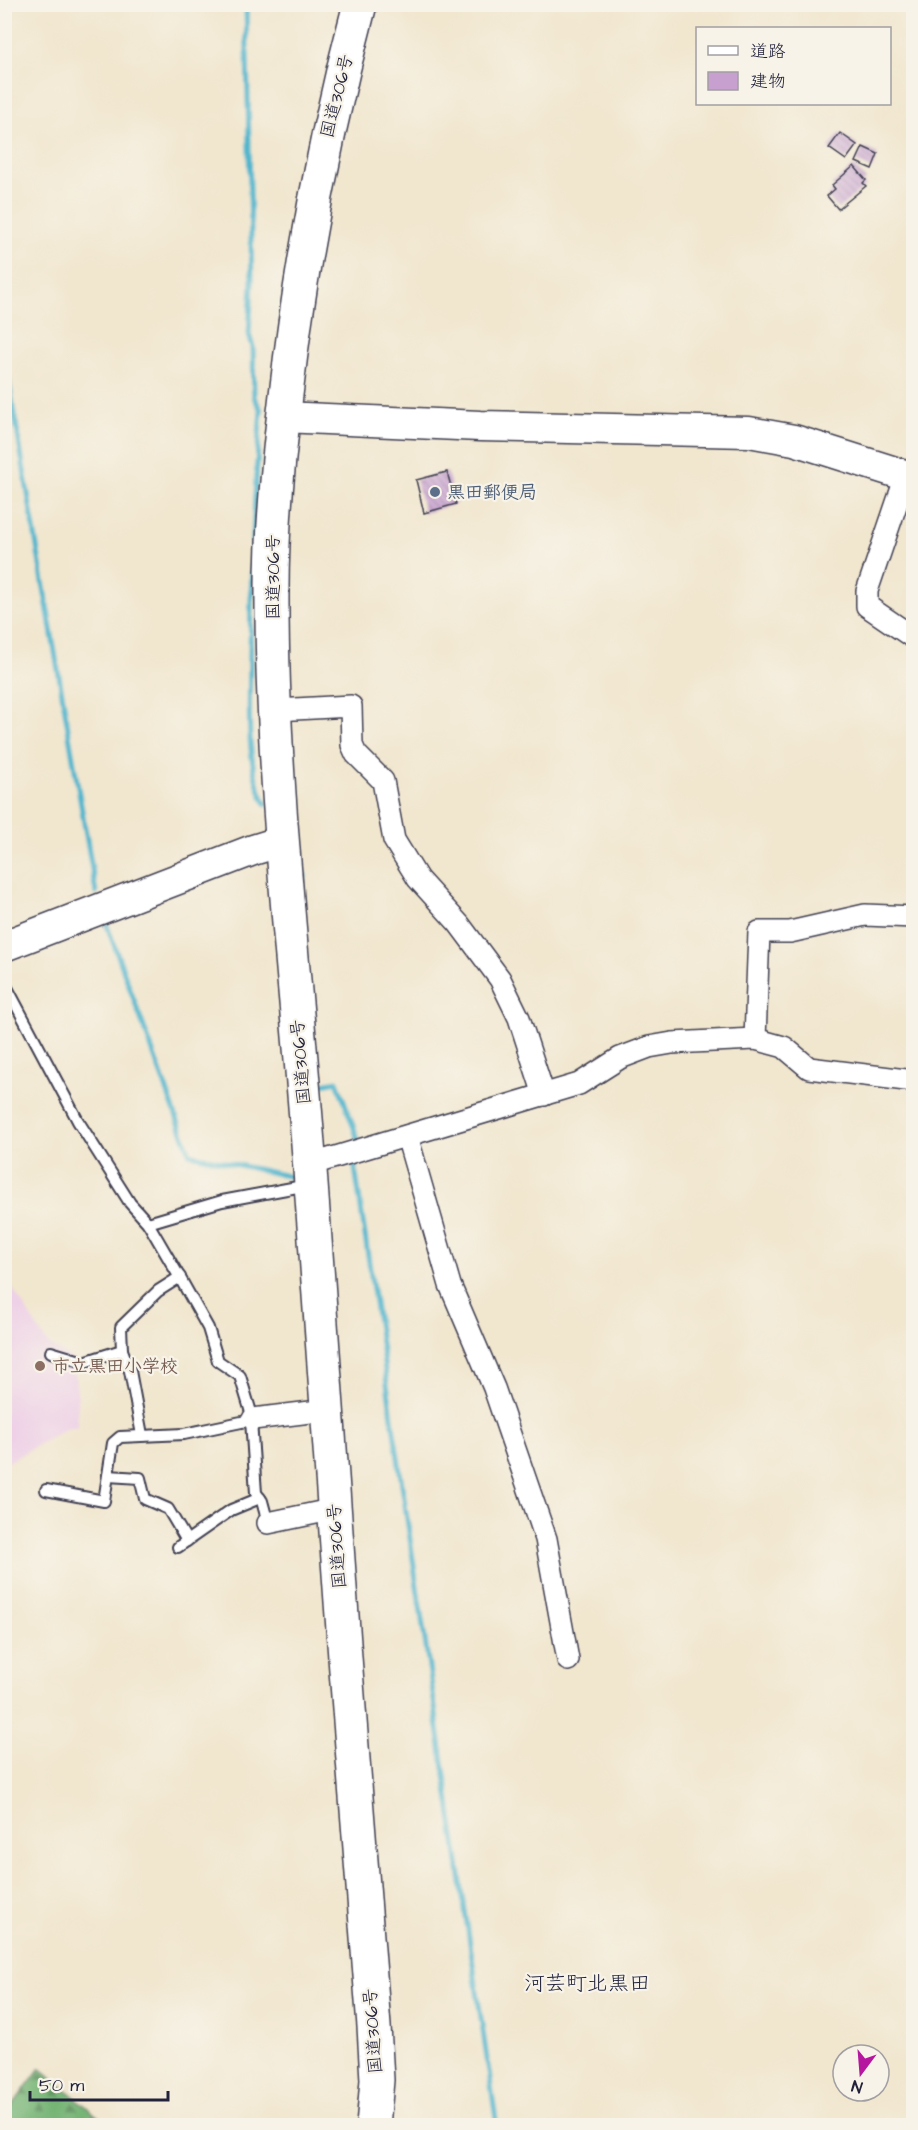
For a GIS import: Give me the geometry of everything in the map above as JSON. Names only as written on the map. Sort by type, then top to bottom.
[{"type":"highway","name":"国道306号","points":[[360,4],[337,87],[316,184],[297,302],[274,507],[272,590],[282,842],[310,1174],[374,2026],[377,2080],[373,2126]]},
{"type":"street","points":[[284,417],[480,426],[748,432],[794,440],[910,477],[867,591],[867,606],[914,638]]},
{"type":"street","points":[[276,710],[351,706],[352,745],[356,754],[383,781],[393,840],[418,879],[459,924],[500,979],[519,1018],[544,1095]]},
{"type":"street","points":[[4,946],[253,850],[282,842]]},
{"type":"street","points":[[755,1039],[759,932],[790,932],[865,915],[914,917]]},
{"type":"street","points":[[310,1174],[407,1136],[579,1084],[620,1058],[649,1047],[717,1039],[755,1039],[784,1047],[809,1068],[914,1081]]},
{"type":"street","points":[[407,1136],[450,1285],[494,1388],[546,1539],[568,1660]]},
{"type":"street","points":[[252,1419],[327,1410]]},
{"type":"street","points":[[268,1523],[335,1509]]},
{"type":"lane","points":[[4,982],[78,1121],[130,1203],[148,1223],[180,1276],[208,1328],[219,1360],[240,1377],[252,1419],[256,1492],[268,1523]]},
{"type":"lane","points":[[148,1223],[310,1174]]},
{"type":"lane","points":[[142,1435],[132,1380],[122,1350],[123,1323],[139,1311],[158,1291],[180,1276]]},
{"type":"lane","points":[[51,1352],[84,1362],[122,1350]]},
{"type":"lane","points":[[46,1490],[105,1501],[116,1440],[125,1436],[184,1434],[252,1419]]},
{"type":"lane","points":[[108,1476],[140,1478],[145,1499],[168,1509],[182,1544],[231,1510],[260,1498]]},
{"type":"shaded area","name":"市立黒田小学校","points":[[4,1275],[47,1343],[78,1363],[74,1370],[78,1400],[77,1427],[65,1429],[5,1464]]},
{"type":"green space","points":[[40,2068],[108,2125],[5,2125],[5,2116]]},
{"type":"building","points":[[840,133],[857,145],[846,160],[829,148]]},
{"type":"building","points":[[863,147],[878,154],[872,169],[856,162]]},
{"type":"building","points":[[854,166],[866,180],[863,183],[866,186],[838,209],[827,196],[835,189],[832,185]]},
{"type":"building","points":[[447,472],[456,504],[424,513],[416,480]]},
{"type":"waterway","points":[[246,4],[252,283],[249,334],[253,347],[254,397],[261,410],[252,564],[249,693],[251,752],[259,789],[266,804]]},
{"type":"waterway","points":[[4,353],[96,893]]},
{"type":"waterway","points":[[298,862],[305,876],[302,886]]},
{"type":"waterway","points":[[105,920],[190,1154],[292,1177]]},
{"type":"waterway","points":[[317,1080],[317,1085],[337,1081],[360,1145]]},
{"type":"waterway","points":[[349,1163],[354,1161],[497,2126]]},
{"type":"place","name":"黒田郵便局","points":[[435,492]]},
{"type":"place","name":"市立黒田小学校","points":[[40,1366]]},
{"type":"district","name":"河芸町北黒田","points":[[587,1983]]}]
